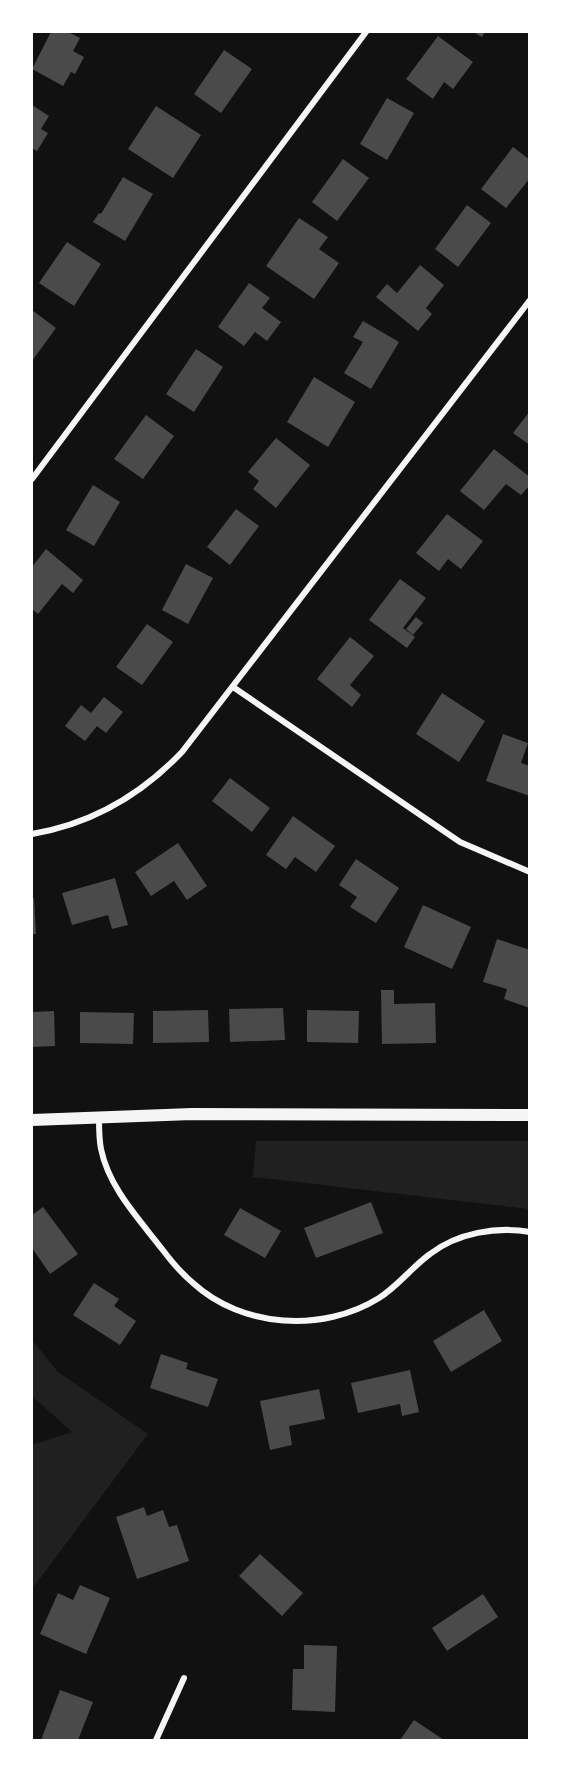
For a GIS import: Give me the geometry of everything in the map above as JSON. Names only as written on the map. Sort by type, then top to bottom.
[{"type":"main road","points":[[32,1120],[331,1113],[530,1115]]},
{"type":"street","points":[[32,479],[366,32]]},
{"type":"street","points":[[32,834],[92,817],[123,802],[144,787],[182,752],[530,300]]},
{"type":"street","points":[[233,687],[460,842],[530,872]]},
{"type":"street","points":[[99,1117],[101,1150],[114,1185],[170,1260],[194,1284],[223,1304],[257,1316],[285,1322],[316,1321],[345,1314],[379,1298],[431,1253],[457,1239],[487,1230],[530,1232]]},
{"type":"street","points":[[156,1740],[184,1678]]},
{"type":"shaded area","points":[[256,1141],[529,1141],[529,1209],[253,1177]]},
{"type":"shaded area","points":[[32,1340],[58,1372],[148,1434],[32,1589],[32,1445],[72,1432],[32,1396]]},
{"type":"building","points":[[51,32],[68,32],[80,38],[73,51],[84,57],[75,74],[71,72],[63,86],[32,69]]},
{"type":"building","points":[[473,32],[485,32],[482,37]]},
{"type":"building","points":[[438,36],[473,62],[453,89],[444,82],[433,99],[406,79]]},
{"type":"building","points":[[224,50],[252,69],[221,113],[194,94]]},
{"type":"building","points":[[387,98],[414,113],[387,160],[360,144]]},
{"type":"building","points":[[32,105],[49,116],[41,129],[48,133],[37,151],[32,148]]},
{"type":"building","points":[[156,106],[201,135],[173,178],[128,149]]},
{"type":"building","points":[[513,147],[530,160],[530,178],[506,208],[481,189]]},
{"type":"building","points":[[343,159],[369,178],[337,221],[312,202]]},
{"type":"building","points":[[123,177],[153,194],[125,241],[93,222],[99,213],[101,214]]},
{"type":"building","points":[[467,205],[491,223],[458,267],[435,249]]},
{"type":"building","points":[[299,218],[328,237],[319,249],[339,263],[314,299],[266,266]]},
{"type":"building","points":[[67,242],[101,264],[74,306],[39,283]]},
{"type":"building","points":[[420,265],[444,285],[426,308],[432,314],[418,331],[376,297],[387,284],[397,293]]},
{"type":"building","points":[[249,283],[270,298],[262,308],[281,322],[267,341],[255,332],[244,346],[218,327]]},
{"type":"building","points":[[32,310],[56,328],[32,361]]},
{"type":"building","points":[[363,321],[399,342],[371,389],[344,373],[363,342],[353,337]]},
{"type":"building","points":[[196,349],[223,367],[194,412],[166,394]]},
{"type":"building","points":[[314,377],[355,402],[328,447],[287,422]]},
{"type":"building","points":[[530,411],[530,445],[513,433]]},
{"type":"building","points":[[146,415],[174,436],[143,479],[114,459]]},
{"type":"building","points":[[276,438],[310,465],[276,508],[253,489],[259,481],[248,472]]},
{"type":"building","points":[[494,449],[530,477],[530,485],[521,495],[506,484],[484,510],[460,491]]},
{"type":"building","points":[[93,485],[120,502],[94,546],[66,530]]},
{"type":"building","points":[[236,509],[259,526],[230,565],[207,547]]},
{"type":"building","points":[[447,514],[483,541],[461,569],[448,559],[439,571],[416,553]]},
{"type":"building","points":[[46,549],[83,580],[73,593],[62,584],[38,614],[32,609],[32,567]]},
{"type":"building","points":[[186,564],[213,578],[188,624],[162,610]]},
{"type":"building","points":[[400,579],[426,598],[403,628],[415,637],[407,648],[369,620]]},
{"type":"building","points":[[416,617],[423,623],[413,635],[406,629]]},
{"type":"building","points":[[147,624],[173,642],[142,685],[116,667]]},
{"type":"building","points":[[350,637],[374,656],[350,685],[361,695],[352,707],[317,679]]},
{"type":"building","points":[[442,693],[485,721],[459,762],[416,734]]},
{"type":"building","points":[[104,697],[123,712],[106,733],[97,726],[85,741],[65,726],[81,705],[91,713]]},
{"type":"building","points":[[503,734],[528,743],[521,763],[530,766],[530,796],[486,781]]},
{"type":"building","points":[[230,778],[270,808],[252,832],[212,801]]},
{"type":"building","points":[[293,816],[335,846],[316,872],[295,857],[286,869],[266,855]]},
{"type":"building","points":[[178,843],[207,886],[187,900],[174,881],[151,896],[135,872]]},
{"type":"building","points":[[356,859],[399,888],[376,923],[350,907],[357,897],[339,885]]},
{"type":"building","points":[[115,878],[128,925],[112,929],[108,915],[72,925],[62,893]]},
{"type":"building","points":[[32,898],[34,898],[36,934],[32,934]]},
{"type":"building","points":[[423,905],[471,927],[452,969],[404,947]]},
{"type":"building","points":[[497,939],[530,950],[530,1008],[504,999],[507,989],[483,982]]},
{"type":"building","points":[[381,990],[394,990],[394,1004],[435,1003],[436,1043],[382,1044]]},
{"type":"building","points":[[283,1008],[285,1040],[230,1042],[229,1009]]},
{"type":"building","points":[[208,1010],[209,1042],[153,1043],[153,1011]]},
{"type":"building","points":[[307,1010],[359,1011],[358,1043],[307,1042]]},
{"type":"building","points":[[54,1011],[55,1046],[32,1047],[32,1012]]},
{"type":"building","points":[[80,1012],[134,1013],[133,1044],[80,1043]]},
{"type":"building","points":[[371,1202],[383,1233],[316,1258],[304,1228]]},
{"type":"building","points":[[43,1207],[78,1254],[50,1274],[32,1248],[32,1215]]},
{"type":"building","points":[[240,1208],[281,1231],[265,1258],[224,1235]]},
{"type":"building","points":[[94,1283],[119,1299],[114,1306],[136,1321],[120,1345],[73,1315]]},
{"type":"building","points":[[484,1310],[502,1341],[451,1372],[433,1341]]},
{"type":"building","points":[[161,1354],[188,1363],[186,1369],[218,1379],[208,1407],[150,1388]]},
{"type":"building","points":[[410,1370],[419,1412],[402,1416],[400,1404],[358,1413],[351,1383]]},
{"type":"building","points":[[319,1389],[325,1419],[289,1426],[292,1445],[270,1450],[260,1401]]},
{"type":"building","points":[[144,1507],[147,1516],[163,1510],[169,1527],[177,1525],[189,1561],[137,1579],[116,1517]]},
{"type":"building","points":[[260,1554],[303,1593],[282,1616],[239,1576]]},
{"type":"building","points":[[80,1585],[110,1598],[86,1654],[40,1634],[58,1593],[73,1600]]},
{"type":"building","points":[[483,1594],[498,1617],[447,1651],[432,1628]]},
{"type":"building","points":[[304,1645],[337,1646],[335,1712],[292,1710],[293,1669],[304,1669]]},
{"type":"building","points":[[60,1690],[93,1702],[78,1740],[41,1740]]},
{"type":"building","points":[[414,1720],[444,1740],[400,1740]]}]
